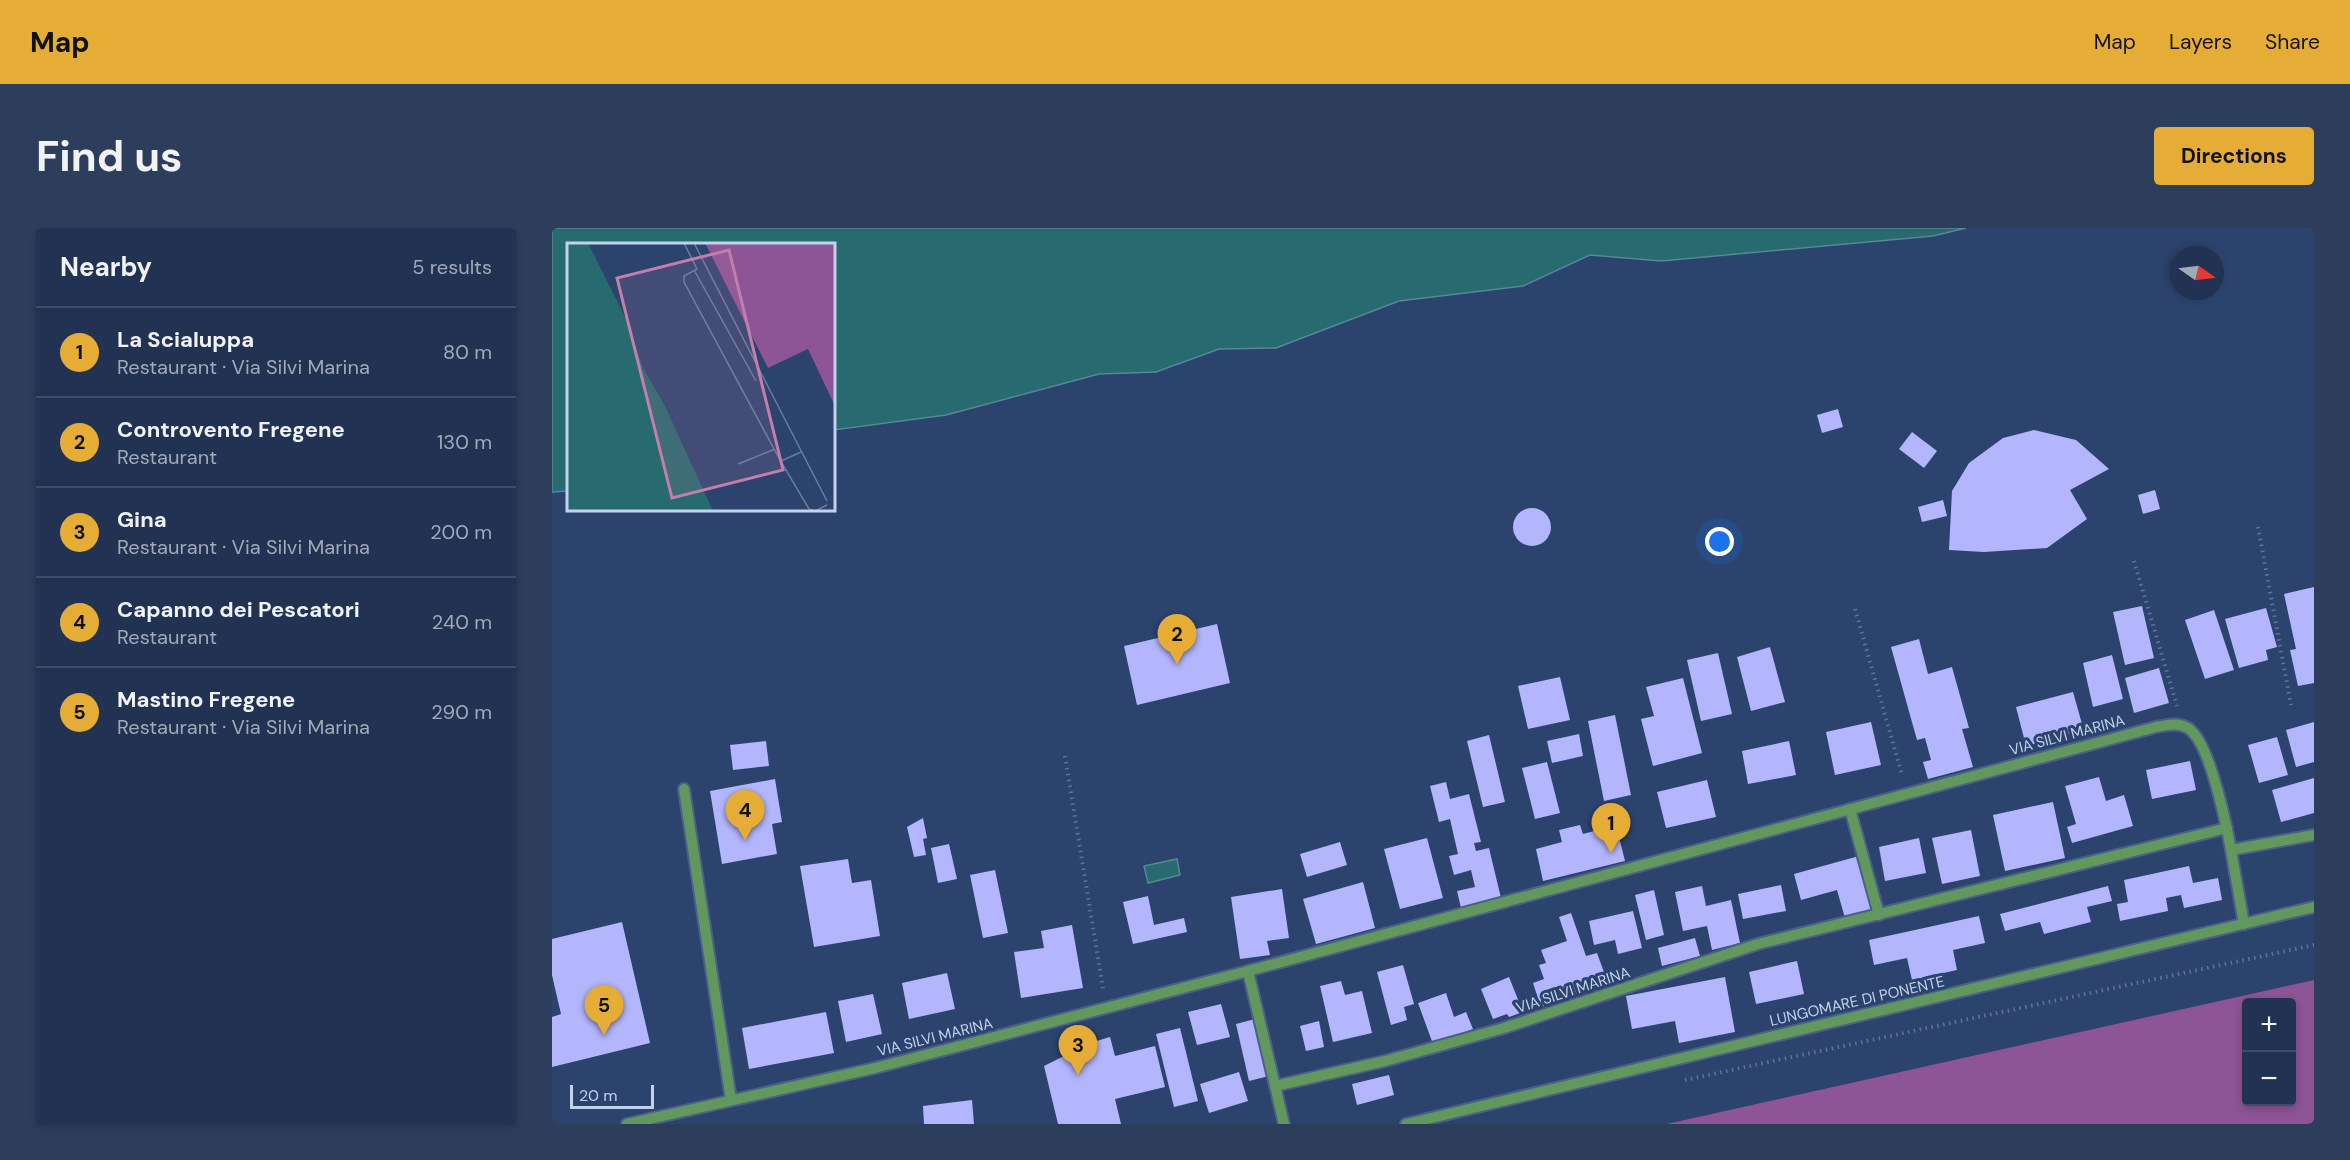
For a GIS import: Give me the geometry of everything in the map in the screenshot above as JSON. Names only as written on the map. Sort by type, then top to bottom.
[{"type":"street","name":"VIA SILVI MARINA","points":[[627,1124],[875,1068],[1248,971],[2151,728],[2184,726]]},
{"type":"street","points":[[2184,726],[2191,730],[2200,743],[2210,768],[2227,828],[2244,924]]},
{"type":"street","points":[[684,789],[731,1100]]},
{"type":"street","points":[[1850,809],[1879,915]]},
{"type":"street","name":"VIA SILVI MARINA","points":[[1275,1086],[1385,1061],[1504,1028],[1758,944],[2227,828]]},
{"type":"street","points":[[2231,850],[2314,835]]},
{"type":"street","name":"LUNGOMARE DI PONENTE","points":[[1406,1124],[2314,907]]},
{"type":"street","points":[[1248,971],[1284,1124]]},
{"type":"path","points":[[2258,527],[2291,705]]},
{"type":"path","points":[[2134,561],[2184,726]]},
{"type":"path","points":[[1855,609],[1908,794]]},
{"type":"path","points":[[1065,756],[1106,1008]]},
{"type":"path","points":[[1675,1082],[2314,945]]},
{"type":"shaded area","points":[[552,228],[1966,228],[1933,236],[1661,261],[1590,255],[1523,286],[1399,301],[1276,348],[1219,349],[1156,372],[1099,374],[946,415],[836,430],[836,243],[567,243],[567,491],[552,492]]},
{"type":"shaded area","points":[[1177,859],[1180,875],[1148,883],[1144,866]]},
{"type":"shaded area","points":[[2314,980],[2314,1124],[1667,1124]]},
{"type":"building","points":[[1838,409],[1843,427],[1822,433],[1817,415]]},
{"type":"building","points":[[2034,430],[2076,440],[2109,469],[2070,490],[2087,519],[2047,548],[1984,552],[1949,550],[1952,491],[1969,463],[2003,438]]},
{"type":"building","points":[[1912,432],[1937,451],[1924,468],[1899,449]]},
{"type":"building","points":[[2155,490],[2160,509],[2143,514],[2138,495]]},
{"type":"building","points":[[1943,500],[1947,516],[1922,522],[1918,507]]},
{"type":"building","points":[[1532,508],[1546,513],[1551,527],[1546,541],[1532,546],[1518,541],[1513,527],[1518,513]]},
{"type":"building","points":[[2314,587],[2314,683],[2298,686],[2290,650],[2296,649],[2284,594]]},
{"type":"building","points":[[2142,606],[2154,658],[2125,665],[2113,612]]},
{"type":"building","points":[[2266,608],[2277,647],[2266,650],[2268,660],[2239,668],[2225,619]]},
{"type":"building","points":[[2214,610],[2234,670],[2205,679],[2185,620]]},
{"type":"building","points":[[1217,624],[1230,683],[1137,705],[1124,646]]},
{"type":"building","points":[[1919,639],[1928,674],[1952,667],[1969,728],[1962,729],[1973,767],[1928,779],[1923,762],[1931,760],[1925,738],[1917,740],[1891,647]]},
{"type":"building","points":[[1770,647],[1785,702],[1751,711],[1737,657]]},
{"type":"building","points":[[1718,653],[1732,714],[1701,721],[1687,660]]},
{"type":"building","points":[[2112,655],[2123,699],[2093,707],[2083,663]]},
{"type":"building","points":[[2159,668],[2169,703],[2134,713],[2125,678]]},
{"type":"building","points":[[1560,677],[1570,720],[1528,729],[1518,686]]},
{"type":"building","points":[[1683,678],[1702,753],[1653,766],[1641,719],[1654,716],[1646,687]]},
{"type":"building","points":[[2073,692],[2084,731],[2026,746],[2016,707]]},
{"type":"building","points":[[1615,715],[1631,795],[1604,801],[1588,721]]},
{"type":"building","points":[[1871,722],[1881,765],[1835,775],[1826,732]]},
{"type":"building","points":[[2314,722],[2314,762],[2296,767],[2286,730]]},
{"type":"building","points":[[1579,734],[1583,756],[1552,763],[1547,741]]},
{"type":"building","points":[[1489,735],[1505,802],[1483,807],[1467,741]]},
{"type":"building","points":[[2277,737],[2288,775],[2259,783],[2248,745]]},
{"type":"building","points":[[766,741],[769,766],[733,770],[730,745]]},
{"type":"building","points":[[1789,741],[1796,775],[1748,784],[1742,751]]},
{"type":"building","points":[[2190,761],[2196,790],[2152,799],[2146,770]]},
{"type":"building","points":[[1547,762],[1560,813],[1535,819],[1522,768]]},
{"type":"building","points":[[2099,777],[2106,801],[2124,795],[2133,826],[2072,843],[2067,827],[2076,824],[2065,786]]},
{"type":"building","points":[[2314,778],[2314,813],[2281,822],[2272,790]]},
{"type":"building","points":[[775,779],[782,822],[772,824],[777,854],[722,864],[710,791]]},
{"type":"building","points":[[1707,780],[1716,817],[1666,828],[1657,792]]},
{"type":"building","points":[[1446,782],[1450,799],[1469,794],[1481,842],[1474,843],[1476,851],[1489,848],[1501,898],[1461,908],[1457,891],[1475,887],[1471,870],[1454,875],[1449,856],[1458,854],[1450,819],[1439,822],[1430,786]]},
{"type":"building","points":[[2053,802],[2065,858],[2005,871],[1993,815]]},
{"type":"building","points":[[923,818],[927,838],[923,839],[926,855],[914,857],[907,827]]},
{"type":"building","points":[[1580,825],[1583,834],[1616,825],[1625,861],[1543,881],[1536,849],[1562,842],[1559,830]]},
{"type":"building","points":[[1971,830],[1980,876],[1942,884],[1932,838]]},
{"type":"building","points":[[1427,838],[1443,898],[1400,909],[1384,849]]},
{"type":"building","points":[[1919,838],[1926,873],[1885,881],[1879,847]]},
{"type":"building","points":[[1340,842],[1347,865],[1307,877],[1300,854]]},
{"type":"building","points":[[949,844],[957,879],[938,883],[931,848]]},
{"type":"building","points":[[1859,856],[1873,910],[1845,918],[1837,890],[1801,900],[1794,874]]},
{"type":"building","points":[[848,859],[852,883],[871,880],[880,936],[814,947],[800,866]]},
{"type":"building","points":[[2189,866],[2193,883],[2218,878],[2222,900],[2184,908],[2181,895],[2166,898],[2168,911],[2120,921],[2117,904],[2128,902],[2124,880]]},
{"type":"building","points":[[995,870],[1008,933],[983,938],[970,875]]},
{"type":"building","points":[[1363,882],[1375,928],[1316,944],[1303,899]]},
{"type":"building","points":[[1781,885],[1786,911],[1743,919],[1738,894]]},
{"type":"building","points":[[1702,886],[1706,906],[1731,900],[1740,943],[1712,950],[1707,926],[1683,931],[1675,892]]},
{"type":"building","points":[[2108,886],[2112,901],[2087,907],[2091,922],[2044,934],[2040,922],[2005,931],[2000,914]]},
{"type":"building","points":[[1282,889],[1289,938],[1267,941],[1270,955],[1240,959],[1231,897]]},
{"type":"building","points":[[1654,890],[1664,935],[1646,940],[1635,895]]},
{"type":"building","points":[[1148,896],[1154,925],[1184,918],[1187,932],[1133,944],[1123,902]]},
{"type":"building","points":[[1633,911],[1642,948],[1618,954],[1615,940],[1594,945],[1589,921]]},
{"type":"building","points":[[1571,913],[1586,956],[1597,953],[1608,983],[1541,1007],[1533,983],[1544,979],[1539,965],[1546,963],[1541,950],[1567,941],[1559,917]]},
{"type":"building","points":[[1979,916],[1985,943],[1953,950],[1957,970],[1912,980],[1907,958],[1874,965],[1869,940]]},
{"type":"building","points":[[622,922],[650,1043],[552,1067],[552,1017],[561,1014],[552,975],[552,939]]},
{"type":"building","points":[[1072,925],[1083,988],[1021,998],[1014,952],[1044,948],[1041,931]]},
{"type":"building","points":[[1695,938],[1700,956],[1662,966],[1658,948]]},
{"type":"building","points":[[1797,961],[1804,994],[1756,1004],[1749,972]]},
{"type":"building","points":[[1403,965],[1414,1004],[1404,1007],[1407,1020],[1391,1025],[1377,972]]},
{"type":"building","points":[[947,973],[955,1009],[909,1019],[902,983]]},
{"type":"building","points":[[1509,977],[1523,1012],[1493,1019],[1481,989]]},
{"type":"building","points":[[1725,977],[1735,1032],[1679,1043],[1675,1021],[1632,1029],[1626,996]]},
{"type":"building","points":[[1341,981],[1345,995],[1362,991],[1372,1033],[1333,1042],[1320,986]]},
{"type":"building","points":[[1446,993],[1454,1017],[1466,1012],[1473,1029],[1433,1044],[1418,1003]]},
{"type":"building","points":[[873,994],[882,1034],[846,1042],[838,1001]]},
{"type":"building","points":[[1221,1004],[1230,1037],[1197,1045],[1188,1012]]},
{"type":"building","points":[[826,1012],[834,1053],[749,1069],[742,1028]]},
{"type":"building","points":[[1255,1019],[1269,1076],[1249,1081],[1236,1024]]},
{"type":"building","points":[[1319,1021],[1324,1047],[1306,1051],[1300,1026]]},
{"type":"building","points":[[1180,1028],[1198,1101],[1174,1107],[1156,1034]]},
{"type":"building","points":[[1110,1037],[1115,1056],[1155,1046],[1165,1087],[1115,1099],[1121,1124],[1058,1124],[1044,1066],[1090,1043]]},
{"type":"building","points":[[1239,1072],[1248,1101],[1209,1113],[1200,1084]]},
{"type":"building","points":[[1389,1075],[1394,1095],[1357,1105],[1352,1084]]},
{"type":"building","points":[[972,1100],[974,1124],[924,1124],[923,1106]]},
{"type":"place","name":"Controvento Fregene","points":[[1177,664]]},
{"type":"place","name":"Capanno dei Pescatori","points":[[745,840]]},
{"type":"place","name":"La Scialuppa","points":[[1611,853]]},
{"type":"place","name":"Mastino Fregene","points":[[604,1035]]},
{"type":"place","name":"Gina","points":[[1078,1075]]}]
